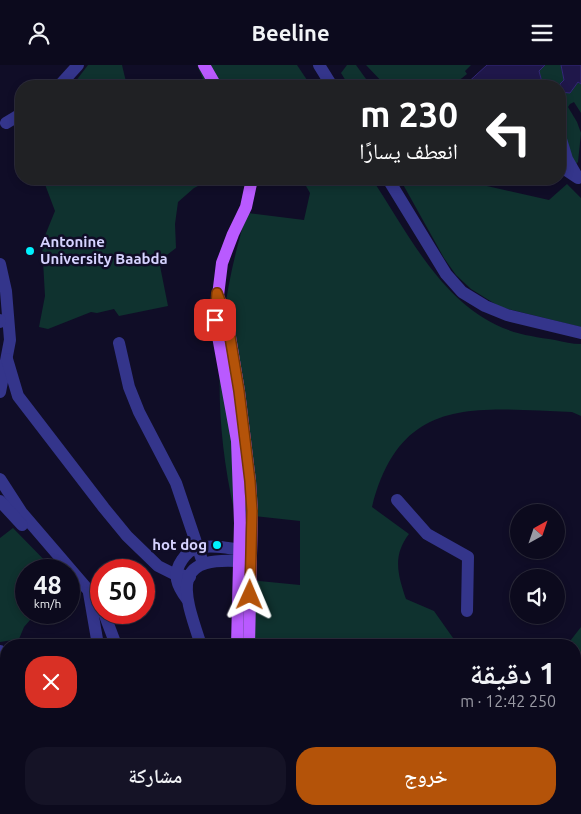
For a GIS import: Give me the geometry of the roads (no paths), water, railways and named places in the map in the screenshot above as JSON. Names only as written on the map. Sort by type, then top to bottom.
[{"type":"main road","points":[[204,65],[213,80]]},
{"type":"main road","points":[[237,639],[250,481],[239,391],[227,319],[217,293],[222,263],[246,207],[251,185]]},
{"type":"main road","points":[[244,556],[249,639]]},
{"type":"street","points":[[64,80],[78,65]]},
{"type":"street","points":[[319,65],[328,80]]},
{"type":"street","points":[[6,123],[15,118]]},
{"type":"street","points":[[566,156],[579,180]]},
{"type":"street","points":[[566,170],[579,180]]},
{"type":"street","points":[[392,185],[446,274],[462,292],[484,307],[507,315],[581,333]]},
{"type":"street","points":[[0,264],[9,316],[10,340],[0,392],[18,396]]},
{"type":"street","points":[[119,343],[127,380],[136,404],[176,483],[197,548],[195,570],[187,599]]},
{"type":"street","points":[[7,359],[18,396],[127,536],[158,566],[176,574],[195,570],[221,554]]},
{"type":"street","points":[[0,479],[22,513],[89,595],[97,639]]},
{"type":"street","points":[[0,501],[53,559]]},
{"type":"street","points":[[397,501],[427,534],[468,557],[467,611]]},
{"type":"street","points":[[199,639],[187,599],[179,588],[176,574],[181,561],[190,551],[197,548],[221,554],[244,556]]},
{"type":"street","points":[[181,561],[195,570]]},
{"type":"street","points":[[80,586],[89,595]]},
{"type":"street","points":[[108,624],[114,639]]},
{"type":"place","name":"Antonine University Baabda","points":[[30,251]]},
{"type":"place","name":"hot dog","points":[[217,545]]}]
